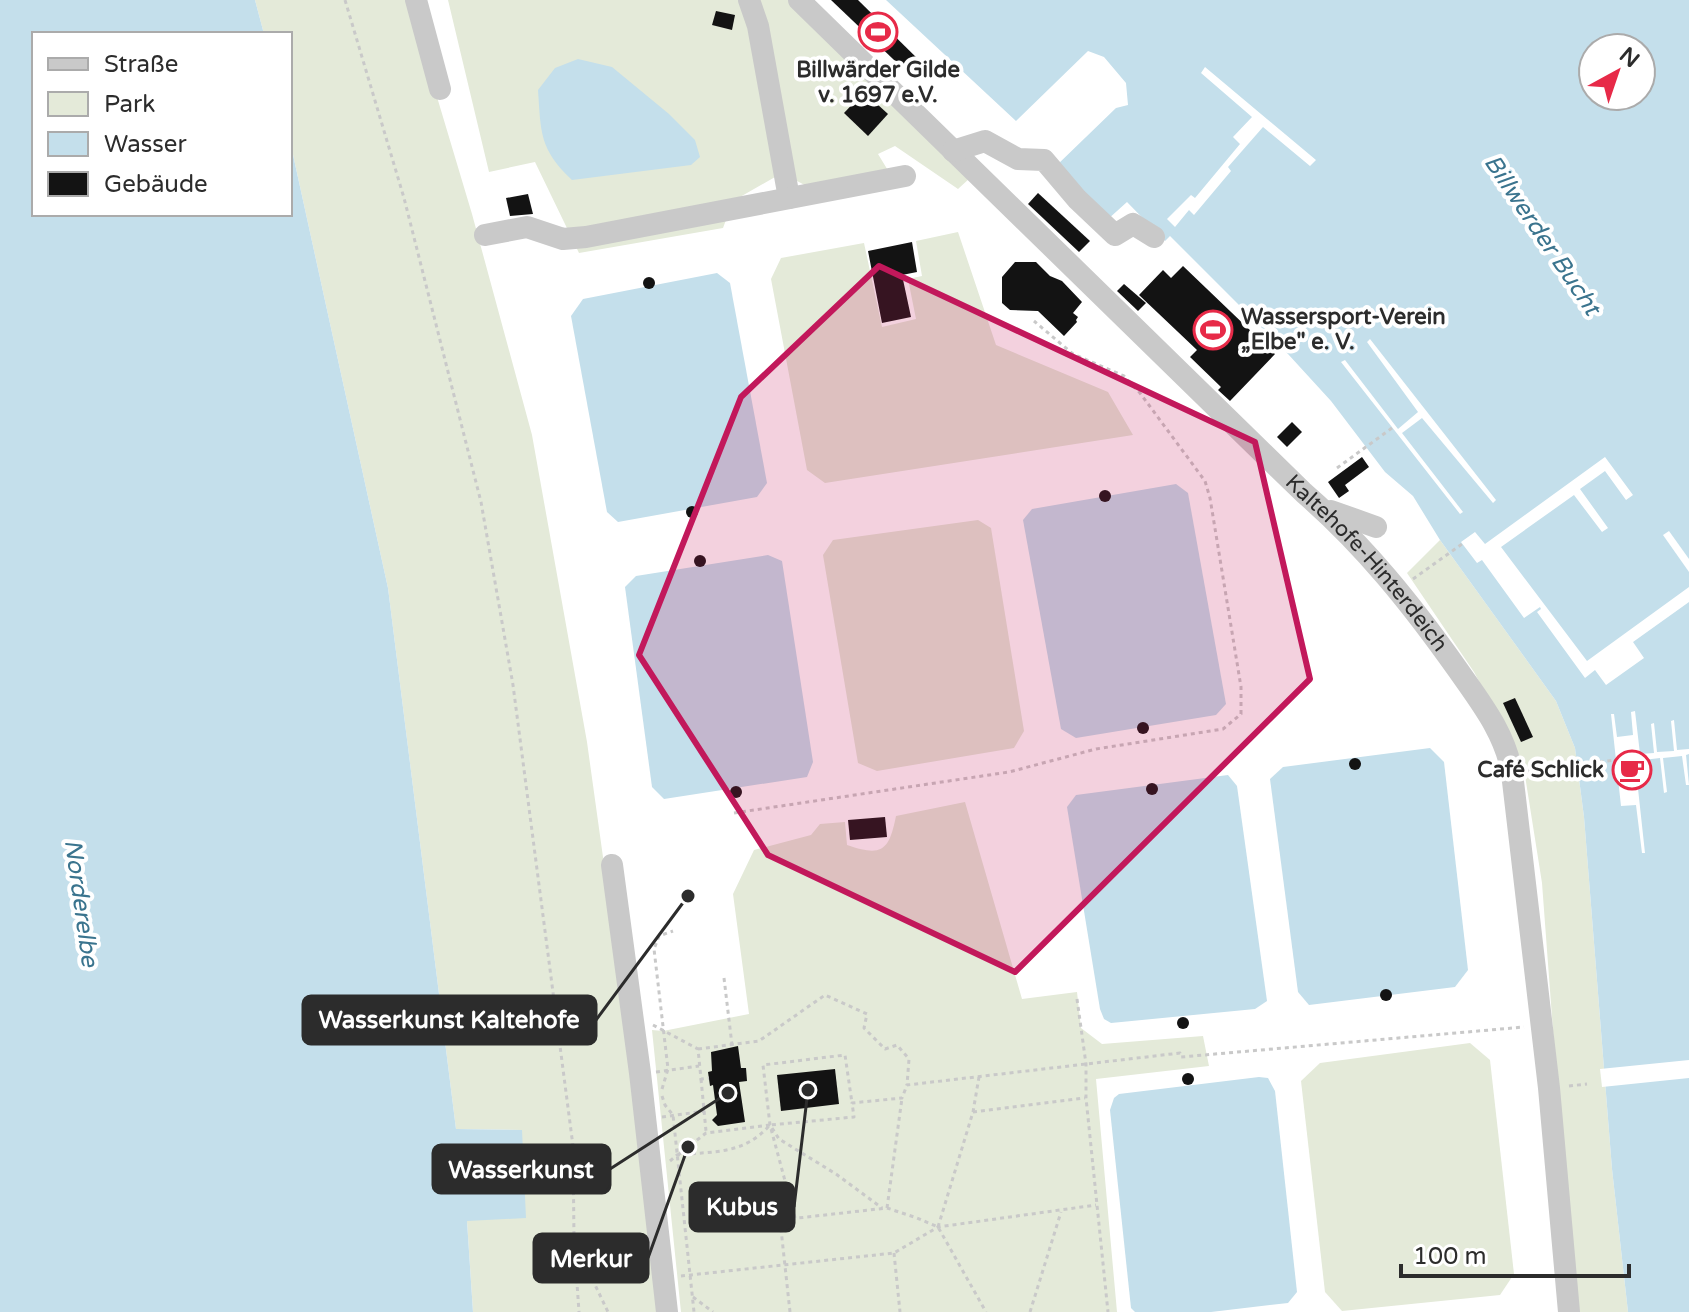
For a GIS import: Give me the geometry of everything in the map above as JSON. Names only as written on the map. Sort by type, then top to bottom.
[{"type":"street","points":[[416,0],[440,89]]},
{"type":"street","points":[[749,0],[758,26],[789,198]]},
{"type":"street","name":"Kaltehofe-Hinterdeich","points":[[799,0],[1361,545],[1399,590],[1480,702],[1504,741],[1512,773],[1541,1024],[1569,1312]]},
{"type":"street","points":[[953,151],[985,141],[1018,159],[1044,160],[1077,199],[1115,235],[1133,224],[1154,237]]},
{"type":"street","points":[[485,235],[527,227],[563,239],[586,237],[905,176]]},
{"type":"street","points":[[1322,508],[1376,527]]},
{"type":"street","points":[[612,865],[667,1312]]},
{"type":"path","points":[[345,0],[404,198],[484,517],[513,685],[573,1146],[579,1312]]},
{"type":"path","points":[[734,813],[1009,772],[1096,749],[1223,729],[1241,714],[1239,671],[1205,481],[1124,376],[1073,354],[1034,321]]},
{"type":"path","points":[[1337,468],[1392,428]]},
{"type":"path","points":[[1405,585],[1462,544]]},
{"type":"path","points":[[1526,772],[1616,760]]},
{"type":"path","points":[[673,931],[659,936],[654,949],[668,1069],[661,1092],[665,1105],[673,1115],[694,1312]]},
{"type":"path","points":[[724,978],[732,1045]]},
{"type":"path","points":[[653,1025],[698,1049],[759,1041],[825,995],[867,1014],[864,1028],[885,1049],[897,1045],[909,1059],[886,1209]]},
{"type":"path","points":[[1077,999],[1086,1064],[1086,1098],[1108,1312]]},
{"type":"path","points":[[907,1085],[1180,1053],[1181,1057],[1541,1024]]},
{"type":"path","points":[[698,1049],[706,1133]]},
{"type":"path","points":[[670,1161],[706,1133],[770,1125],[854,1117],[845,1055],[763,1065],[770,1125],[795,1218]]},
{"type":"path","points":[[640,1073],[699,1066]]},
{"type":"path","points":[[938,1227],[973,1112],[979,1076]]},
{"type":"path","points":[[701,1079],[709,1078]]},
{"type":"path","points":[[852,1103],[902,1098]]},
{"type":"path","points":[[973,1112],[1086,1098]]},
{"type":"path","points":[[662,1117],[705,1111]]},
{"type":"path","points":[[677,1155],[741,1147],[758,1139],[770,1125]]},
{"type":"path","points":[[770,1125],[779,1139],[886,1209],[938,1227],[986,1312]]},
{"type":"path","points":[[690,1275],[894,1253],[938,1227],[1096,1205]]},
{"type":"path","points":[[790,1312],[780,1220],[886,1209]]},
{"type":"path","points":[[1030,1312],[1061,1211]]},
{"type":"path","points":[[574,1240],[608,1312]]},
{"type":"path","points":[[894,1253],[900,1312]]},
{"type":"path","points":[[693,1297],[713,1312]]},
{"type":"highlighted area","points":[[879,266],[1255,442],[1310,679],[1015,972],[768,855],[639,655],[741,397]]},
{"type":"green space","points":[[255,0],[408,0],[472,214],[532,435],[587,742],[634,1080],[657,1312],[473,1312],[467,1221],[522,1130],[456,1129],[388,588],[292,150],[292,32],[263,32]]},
{"type":"green space","points":[[448,0],[790,0],[970,178],[958,189],[895,146],[878,154],[892,177],[814,190],[782,173],[733,201],[723,228],[579,253],[535,162],[489,172]]},
{"type":"green space","points":[[958,232],[996,345],[1108,392],[1133,435],[825,483],[807,470],[771,279],[781,258],[864,243],[882,327],[916,319],[908,279],[922,276],[916,241]]},
{"type":"green space","points":[[978,520],[991,528],[1024,731],[1014,748],[877,771],[858,763],[823,555],[833,540]]},
{"type":"green space","points":[[1440,540],[1556,701],[1575,748],[1584,817],[1612,1169],[1628,1312],[1574,1312],[1542,883],[1523,763],[1474,672],[1407,573]]},
{"type":"green space","points":[[965,802],[1022,999],[1077,992],[1081,1028],[1102,1044],[1203,1036],[1209,1066],[1096,1079],[1117,1312],[681,1312],[652,1030],[663,1031],[749,1014],[733,894],[754,850],[811,835],[820,824],[845,822],[847,845],[876,850],[887,844],[896,816]]},
{"type":"green space","points":[[1470,1043],[1490,1060],[1514,1274],[1500,1295],[1342,1311],[1325,1292],[1301,1081],[1320,1063]]},
{"type":"water","name":"Norderelbe","points":[[0,0],[255,0],[263,32],[32,32],[32,216],[292,216],[292,150],[388,588],[456,1129],[522,1130],[526,1218],[467,1221],[473,1312],[0,1312]]},
{"type":"water","name":"Billwerder Bucht","points":[[886,0],[1689,0],[1689,1312],[1628,1312],[1612,1169],[1584,817],[1575,748],[1556,701],[1440,540],[1413,496],[1385,472],[1331,401],[1288,354],[1170,236],[1165,241],[1127,202],[1107,220],[1056,166],[1116,108],[1128,105],[1126,83],[1104,57],[1088,51],[1016,121]]},
{"type":"water","points":[[578,59],[612,67],[695,140],[700,157],[691,165],[572,180],[553,159],[544,139],[538,90],[555,68]]},
{"type":"water","points":[[717,273],[730,283],[767,483],[757,497],[618,522],[607,512],[571,316],[583,299]]},
{"type":"water","points":[[1176,484],[1188,493],[1226,704],[1216,715],[1076,738],[1061,729],[1023,520],[1032,509]]},
{"type":"water","points":[[768,555],[782,561],[813,762],[807,777],[664,799],[652,787],[625,587],[636,576]]},
{"type":"water","points":[[1430,748],[1444,762],[1468,970],[1455,987],[1309,1005],[1298,992],[1270,779],[1283,767]]},
{"type":"water","points":[[1228,775],[1237,786],[1267,1001],[1255,1009],[1111,1023],[1104,1019],[1100,1009],[1067,807],[1076,795]]},
{"type":"water","points":[[1268,1078],[1275,1091],[1297,1292],[1288,1303],[1211,1312],[1135,1312],[1131,1308],[1110,1110],[1114,1098],[1119,1094]]},
{"type":"pier","points":[[1205,67],[1316,160],[1310,166],[1263,127],[1228,167],[1231,171],[1194,215],[1189,210],[1175,227],[1167,219],[1191,195],[1195,198],[1240,144],[1233,137],[1252,117],[1201,73]]},
{"type":"pier","points":[[1370,339],[1496,500],[1493,503],[1422,418],[1402,433],[1463,512],[1460,514],[1341,362],[1345,360],[1398,429],[1418,412],[1367,342]]},
{"type":"pier","points":[[1605,457],[1633,495],[1626,500],[1605,471],[1580,489],[1608,528],[1602,532],[1574,495],[1501,547],[1587,661],[1689,587],[1689,602],[1633,642],[1644,658],[1606,685],[1595,670],[1585,678],[1537,612],[1540,607],[1524,618],[1482,560],[1477,563],[1461,542],[1475,532],[1485,544]]},
{"type":"pier","points":[[1669,531],[1689,559],[1689,572],[1663,535]]},
{"type":"pier","points":[[1635,711],[1640,754],[1654,753],[1651,724],[1654,723],[1657,752],[1674,751],[1671,721],[1674,720],[1677,750],[1689,749],[1686,755],[1689,785],[1686,785],[1682,756],[1663,758],[1667,792],[1664,793],[1660,758],[1635,761],[1645,853],[1642,853],[1636,805],[1621,806],[1611,714],[1614,714],[1617,737],[1633,735],[1631,712]]},
{"type":"pier","points":[[1689,1060],[1689,1078],[1602,1087],[1600,1069]]},
{"type":"building","name":"Billwärder Gilde v. 1697 e.V.","points":[[831,0],[858,0],[924,65],[914,79]]},
{"type":"building","points":[[716,11],[735,15],[732,30],[712,25]]},
{"type":"building","points":[[864,92],[888,114],[868,136],[844,113]]},
{"type":"building","points":[[1038,193],[1090,241],[1079,252],[1028,204]]},
{"type":"building","points":[[528,194],[533,214],[510,216],[506,198]]},
{"type":"building","points":[[912,242],[917,272],[902,275],[911,317],[882,323],[868,251]]},
{"type":"building","points":[[1015,262],[1036,262],[1050,276],[1062,281],[1082,302],[1073,313],[1078,317],[1077,322],[1064,336],[1038,311],[1010,310],[1002,303],[1002,277]]},
{"type":"building","name":"Wassersport-Verein „Elbe\" e. V.","points":[[1183,266],[1275,354],[1230,401],[1218,390],[1221,387],[1190,357],[1197,350],[1139,295],[1163,270],[1171,278]]},
{"type":"building","points":[[644,278],[654,278],[654,288],[644,288]]},
{"type":"building","points":[[1124,284],[1146,303],[1138,311],[1117,291]]},
{"type":"building","points":[[1292,422],[1302,432],[1287,447],[1277,437]]},
{"type":"building","points":[[1362,457],[1369,467],[1345,485],[1349,491],[1339,498],[1328,482]]},
{"type":"building","points":[[1100,491],[1110,491],[1110,501],[1100,501]]},
{"type":"building","points":[[687,507],[697,507],[697,517],[687,517]]},
{"type":"building","points":[[695,556],[705,556],[705,566],[695,566]]},
{"type":"building","points":[[1515,698],[1533,737],[1521,742],[1503,703]]},
{"type":"building","points":[[1138,723],[1148,723],[1148,733],[1138,733]]},
{"type":"building","points":[[1350,759],[1360,759],[1360,769],[1350,769]]},
{"type":"building","points":[[1147,784],[1157,784],[1157,794],[1147,794]]},
{"type":"building","points":[[731,787],[741,787],[741,797],[731,797]]},
{"type":"building","points":[[885,817],[887,837],[850,840],[848,820]]},
{"type":"building","points":[[1381,990],[1391,990],[1391,1000],[1381,1000]]},
{"type":"building","points":[[1178,1018],[1188,1018],[1188,1028],[1178,1028]]},
{"type":"building","points":[[738,1046],[741,1068],[746,1068],[747,1081],[739,1082],[745,1122],[718,1126],[712,1120],[717,1115],[708,1072],[712,1071],[711,1052]]},
{"type":"building","points":[[835,1069],[839,1104],[781,1111],[777,1075]]},
{"type":"building","points":[[1183,1074],[1193,1074],[1193,1084],[1183,1084]]},
{"type":"place","name":"Billwärder Gilde v. 1697 e.V.","points":[[878,32]]},
{"type":"place","name":"Wassersport-Verein „Elbe\" e. V.","points":[[1213,330]]},
{"type":"place","name":"Café Schlick","points":[[1632,770]]},
{"type":"place","name":"Wasserkunst Kaltehofe","points":[[688,896]]},
{"type":"place","name":"Kubus","points":[[808,1090]]},
{"type":"place","name":"Wasserkunst","points":[[728,1093]]},
{"type":"place","name":"Merkur","points":[[688,1147]]}]
